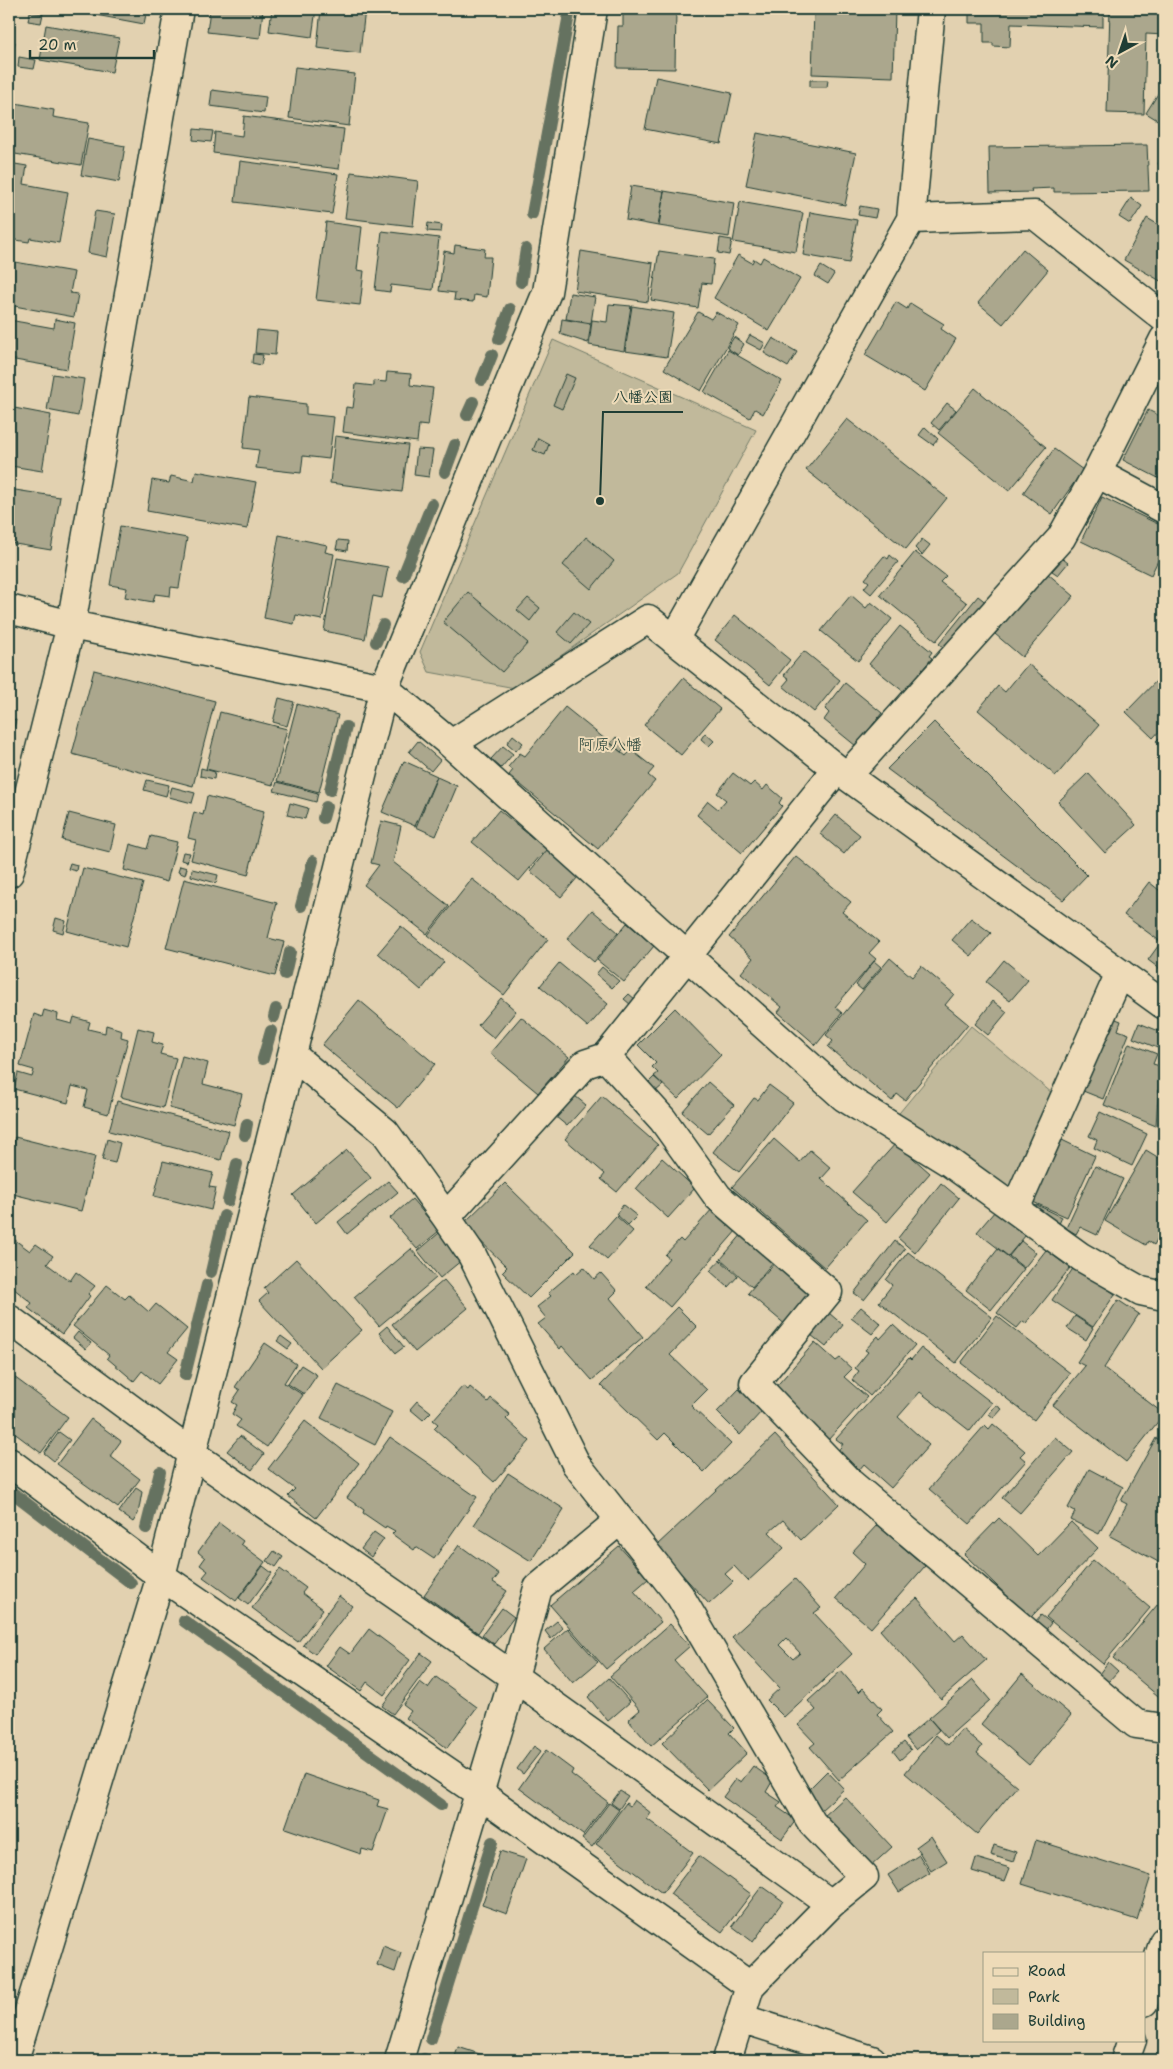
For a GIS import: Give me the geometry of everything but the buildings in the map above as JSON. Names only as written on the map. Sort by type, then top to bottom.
[{"type":"street","points":[[9,873],[71,625],[179,9]]},
{"type":"street","points":[[14,2060],[161,1576],[384,688],[547,292],[593,9]]},
{"type":"street","points":[[674,640],[911,219],[931,9]]},
{"type":"street","points":[[911,219],[1035,215],[1164,318]]},
{"type":"street","points":[[446,1217],[585,1064],[606,1057],[686,956],[842,773],[1061,538],[1097,472],[1164,339]]},
{"type":"street","points":[[1097,472],[1164,509]]},
{"type":"street","points":[[9,609],[71,625],[384,688],[451,744],[844,1097],[949,1162],[1090,1262],[1141,1291],[1164,1296]]},
{"type":"street","points":[[451,744],[648,619],[842,773],[1164,1005]]},
{"type":"street","points":[[1015,1209],[1120,973]]},
{"type":"street","points":[[292,1055],[384,1132],[446,1217],[472,1255],[576,1464],[680,1596],[812,1823],[864,1876],[831,1904],[750,1986],[726,2060]]},
{"type":"street","points":[[606,1057],[663,1120],[718,1197],[828,1292],[754,1384],[849,1482],[1136,1724],[1164,1728]]},
{"type":"street","points":[[9,1319],[192,1454],[514,1677],[831,1904]]},
{"type":"street","points":[[9,1462],[161,1576],[479,1793],[750,1986]]},
{"type":"street","points":[[399,2060],[514,1677],[538,1588],[620,1520]]},
{"type":"street","points":[[1146,1996],[1164,1941]]},
{"type":"street","points":[[740,2018],[872,2060]]},
{"type":"street","points":[[1126,2060],[1131,2042]]},
{"type":"green space","points":[[553,340],[756,430],[678,573],[515,688],[429,672],[420,652]]},
{"type":"green space","points":[[971,1026],[1058,1098],[1012,1198],[895,1118]]},
{"type":"waterway","points":[[532,214],[570,9]]},
{"type":"waterway","points":[[521,282],[526,249]]},
{"type":"waterway","points":[[499,339],[510,309]]},
{"type":"waterway","points":[[482,380],[492,355]]},
{"type":"waterway","points":[[467,415],[473,402]]},
{"type":"waterway","points":[[445,472],[455,445]]},
{"type":"waterway","points":[[403,576],[432,504]]},
{"type":"waterway","points":[[376,642],[383,625]]},
{"type":"waterway","points":[[330,790],[346,727]]},
{"type":"waterway","points":[[323,818],[326,807]]},
{"type":"waterway","points":[[301,906],[313,861]]},
{"type":"waterway","points":[[285,974],[290,952]]},
{"type":"waterway","points":[[274,1017],[276,1009]]},
{"type":"waterway","points":[[263,1059],[271,1031]]},
{"type":"waterway","points":[[245,1135],[247,1124]]},
{"type":"waterway","points":[[228,1201],[237,1164]]},
{"type":"waterway","points":[[211,1272],[224,1216]]},
{"type":"waterway","points":[[185,1375],[207,1285]]},
{"type":"waterway","points":[[146,1528],[160,1472]]},
{"type":"waterway","points":[[9,1490],[131,1583]]},
{"type":"waterway","points":[[184,1621],[441,1805]]},
{"type":"waterway","points":[[431,2039],[492,1842]]},
{"type":"place","name":"八幡公園","points":[[600,501]]},
{"type":"district","name":"阿原八幡","points":[[610,744]]}]
